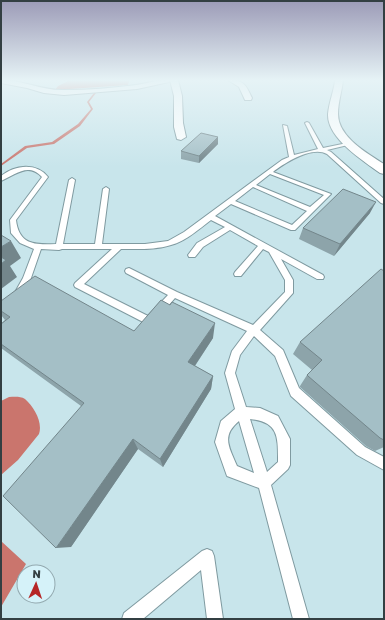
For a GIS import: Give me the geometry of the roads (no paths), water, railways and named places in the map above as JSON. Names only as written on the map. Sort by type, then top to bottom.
[{"type":"street","points":[[179,109],[177,121],[181,137]]},
{"type":"street","points":[[334,109],[334,122],[340,135],[384,170]]},
{"type":"lane","points":[[307,123],[321,149],[329,153],[383,202]]},
{"type":"lane","points":[[285,126],[292,158]]},
{"type":"lane","points":[[1,179],[7,174],[22,169],[42,172],[45,177],[13,220],[14,231],[23,241],[35,247],[98,247],[170,243],[187,234],[211,217],[284,161],[321,149],[350,143]]},
{"type":"lane","points":[[231,202],[293,228],[328,194],[269,172]]},
{"type":"lane","points":[[59,248],[72,180]]},
{"type":"lane","points":[[252,186],[311,210]]},
{"type":"lane","points":[[98,247],[106,189]]},
{"type":"lane","points":[[211,217],[320,277]]},
{"type":"lane","points":[[192,255],[200,245],[229,228]]},
{"type":"lane","points":[[119,246],[78,285],[149,321],[174,294]]},
{"type":"lane","points":[[238,274],[262,246]]},
{"type":"lane","points":[[12,301],[27,278],[35,247]]},
{"type":"lane","points":[[273,252],[289,280],[289,293],[239,347],[233,357],[230,373],[264,483],[301,619]]},
{"type":"lane","points":[[129,271],[174,294],[254,330],[279,352],[295,392],[361,451],[384,464]]},
{"type":"lane","points":[[241,412],[260,414],[274,420],[284,439],[284,465],[264,483],[232,471],[221,442],[226,425],[241,412]]},
{"type":"lane","points":[[130,619],[207,556],[215,619]]},
{"type":"waterway","points":[[1,165],[26,147],[53,143],[79,125],[92,109]]}]
